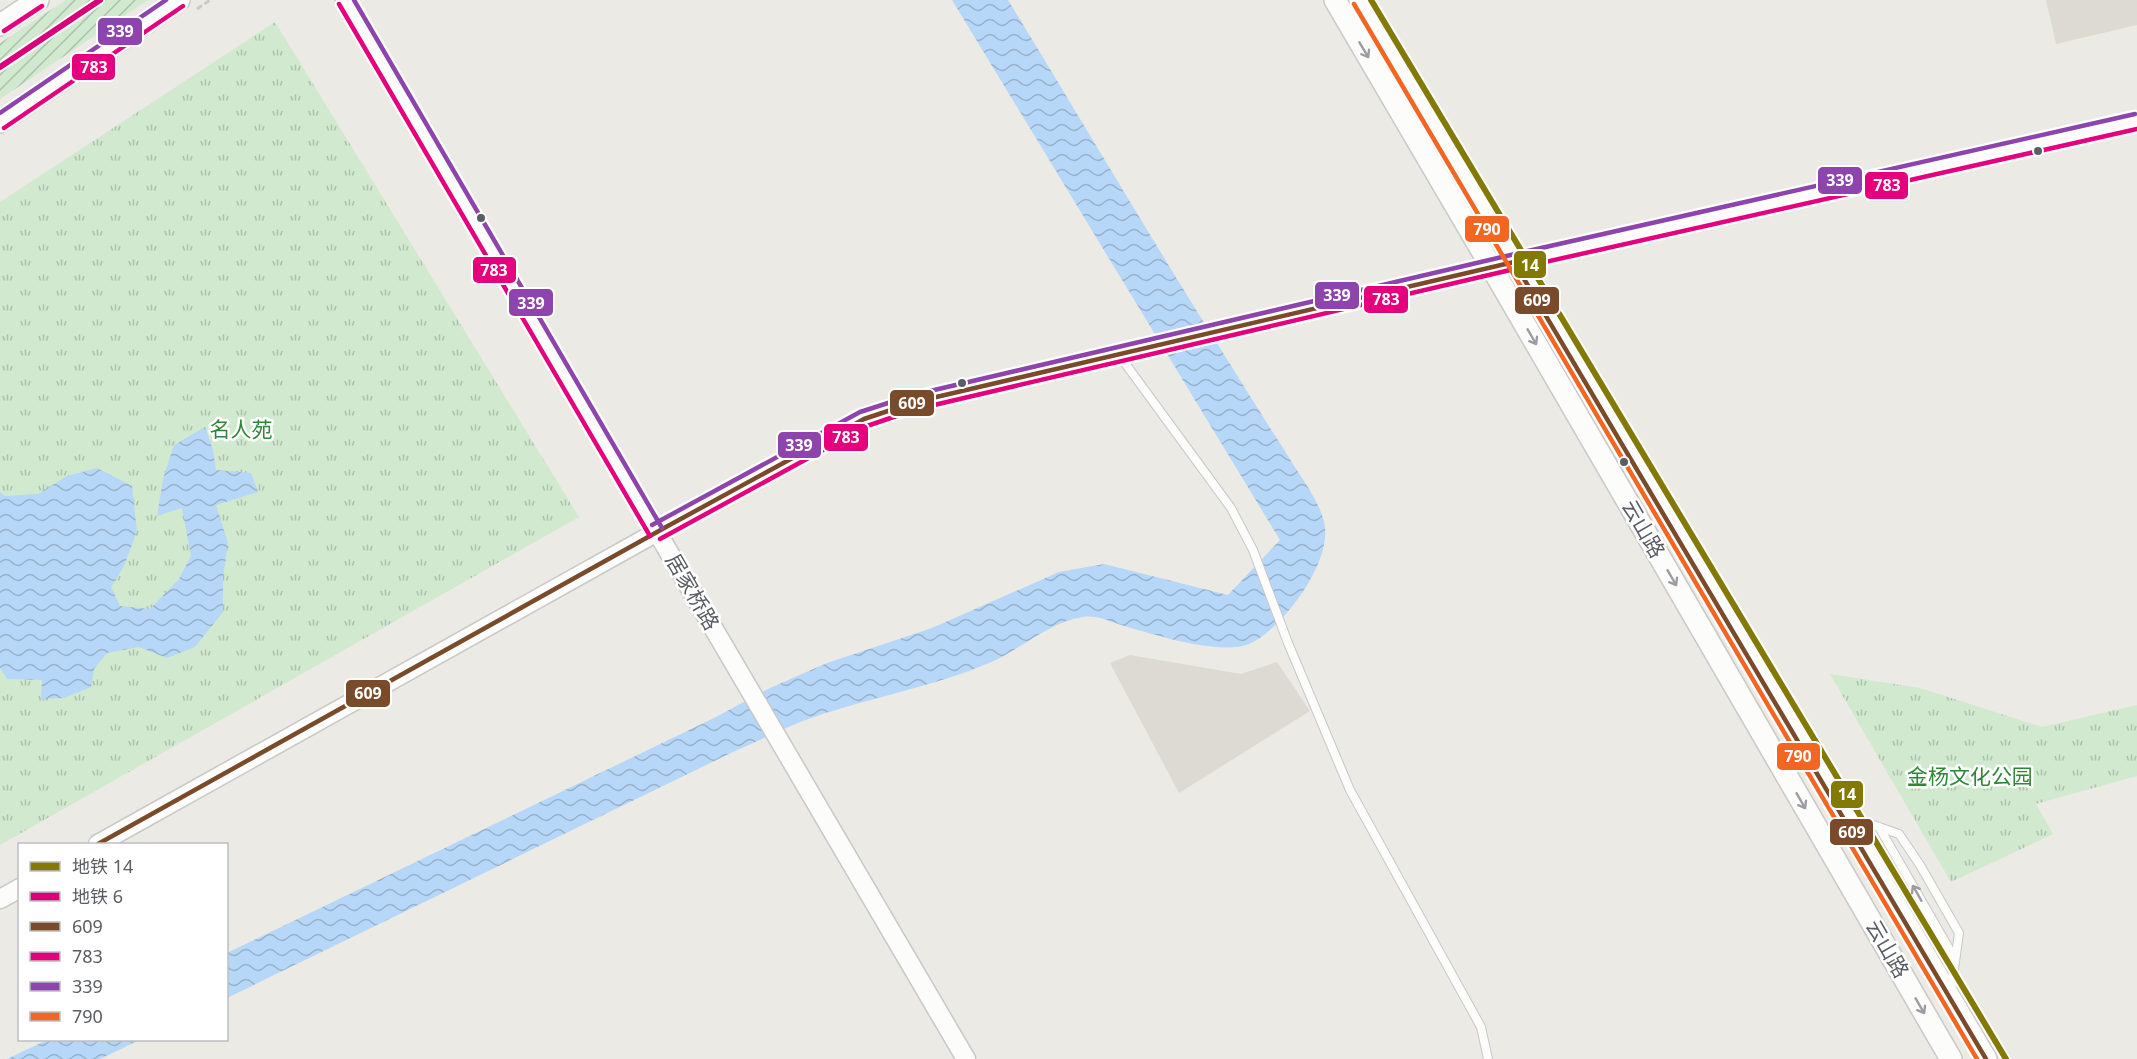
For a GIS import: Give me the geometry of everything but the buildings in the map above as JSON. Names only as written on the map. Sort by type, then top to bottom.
[{"type":"main road","points":[[0,25],[38,0]]},
{"type":"main road","points":[[0,122],[179,0]]},
{"type":"main road","name":"云山路","points":[[1335,0],[1951,1059]]},
{"type":"main road","name":"云山路","points":[[1360,0],[1986,1059]]},
{"type":"street","name":"居家桥路","points":[[345,0],[966,1059]]},
{"type":"street","points":[[100,843],[656,532],[864,419],[915,402],[1141,349],[2137,121]]},
{"type":"street","points":[[0,899],[18,889]]},
{"type":"lane","points":[[1118,355],[1231,508],[1253,550],[1288,643],[1350,790],[1481,1027],[1488,1059]]},
{"type":"lane","points":[[1841,814],[1899,834],[1942,904],[1959,933],[1949,997]]},
{"type":"lane","points":[[1879,827],[1955,959]]},
{"type":"shaded area","points":[[2046,0],[2137,0],[2137,25],[2056,44]]},
{"type":"shaded area","points":[[1130,655],[1241,674],[1277,662],[1310,711],[1179,793],[1110,663]]},
{"type":"green space","points":[[66,0],[148,0],[0,99],[0,43]]},
{"type":"green space","name":"名人苑","points":[[275,22],[579,517],[0,845],[0,202]]},
{"type":"green space","name":"金杨文化公园","points":[[1830,674],[1920,688],[2042,727],[2137,705],[2137,776],[2036,804],[2053,834],[1951,882]]},
{"type":"water","points":[[952,0],[1008,0],[1174,274],[1311,492],[1322,514],[1325,538],[1314,573],[1303,592],[1290,609],[1262,636],[1249,644],[1236,647],[1204,646],[1098,618],[1083,617],[1058,624],[989,663],[804,721],[735,751],[228,998],[228,953],[714,718],[770,688],[827,663],[932,628],[1059,572],[1104,564],[1228,595],[1280,540]]},
{"type":"water","points":[[205,427],[213,450],[216,470],[251,473],[258,492],[216,505],[228,543],[223,577],[223,612],[195,647],[167,658],[139,647],[107,653],[94,669],[91,687],[64,698],[41,699],[42,680],[7,679],[0,668],[0,492],[5,496],[38,494],[67,476],[97,468],[132,486],[137,531],[124,566],[111,587],[120,606],[150,609],[179,579],[191,556],[182,508],[157,516],[163,479],[174,445]]},
{"type":"water","points":[[45,1041],[138,1041],[100,1059],[7,1059]]},
{"type":"metro line","name":"6","points":[[0,67],[100,0]]},
{"type":"metro line","name":"14","points":[[1371,0],[2006,1059]]},
{"type":"transit line","name":"339","points":[[0,113],[166,0]]},
{"type":"transit line","name":"339","points":[[354,0],[662,528]]},
{"type":"transit line","name":"783","points":[[339,4],[650,536]]},
{"type":"transit line","name":"790","points":[[1354,4],[1977,1059]]},
{"type":"transit line","name":"783","points":[[4,31],[42,6]]},
{"type":"transit line","name":"783","points":[[4,128],[183,6]]},
{"type":"transit line","name":"339","points":[[652,525],[860,412],[913,395],[1519,253],[2135,114]]},
{"type":"transit line","name":"783","points":[[660,539],[867,426],[917,409],[1523,267],[2137,129]]},
{"type":"transit line","name":"609","points":[[100,843],[864,419],[915,402],[1514,262],[1986,1059]]}]
